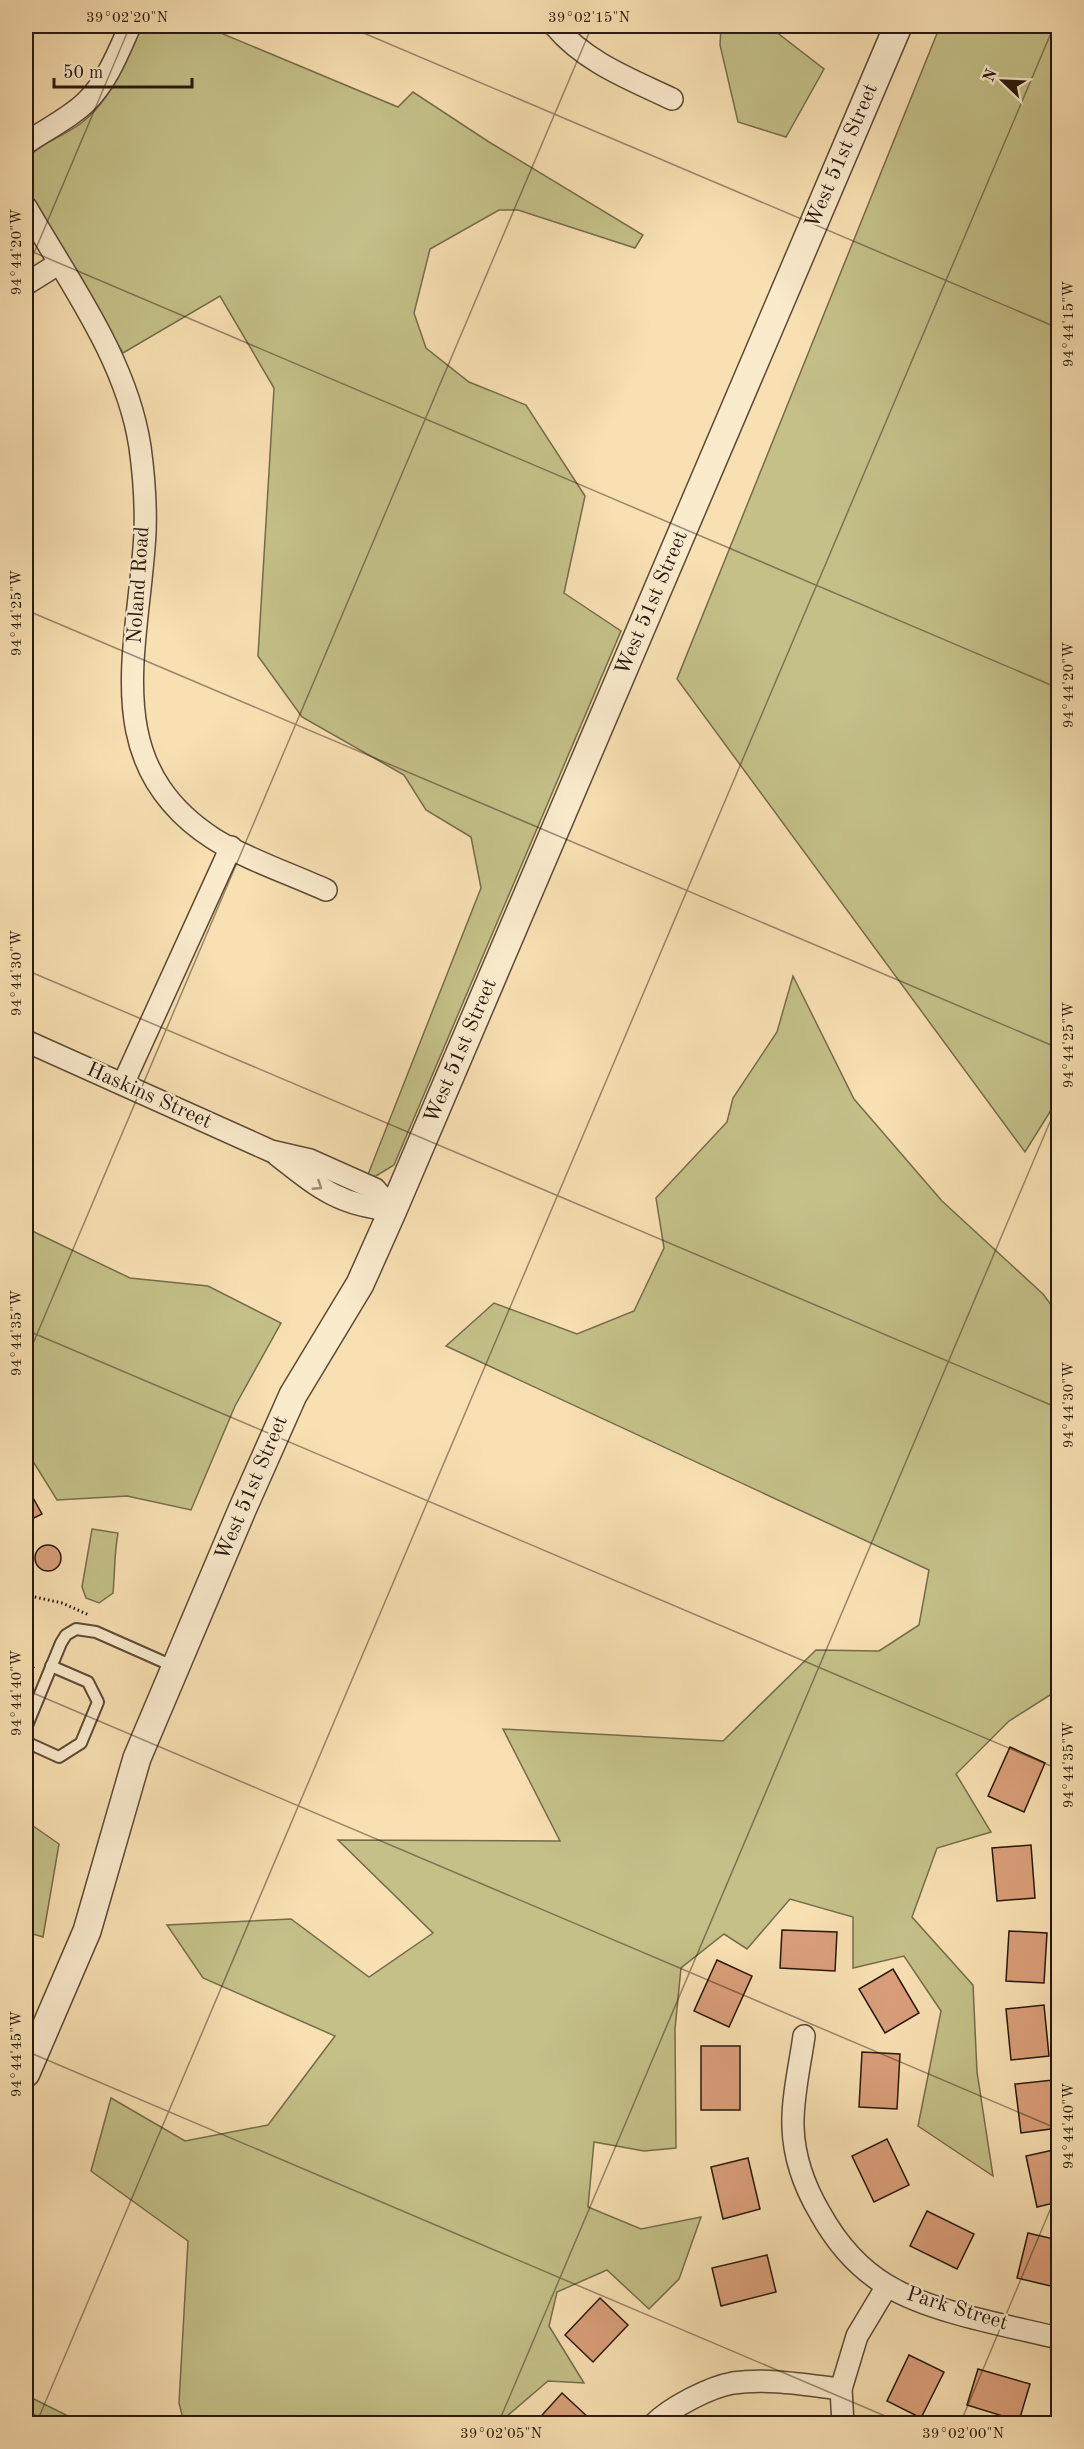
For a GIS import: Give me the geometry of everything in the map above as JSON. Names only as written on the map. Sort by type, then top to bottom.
[{"type":"street","points":[[26,142],[84,105],[110,70],[130,26]]},
{"type":"street","points":[[555,26],[567,40],[593,60],[672,99]]},
{"type":"street","name":"West 51st Street","points":[[26,2070],[87,1931],[129,1781],[282,1417],[360,1284],[393,1210],[898,26]]},
{"type":"street","name":"Noland Road","points":[[26,207],[118,372],[140,445],[145,491],[145,533],[131,687],[133,715],[141,751],[156,782],[177,808],[199,828],[231,847],[326,890]]},
{"type":"street","points":[[26,284],[58,264]]},
{"type":"street","points":[[123,1084],[231,847]]},
{"type":"street","name":"Haskins Street","points":[[26,1041],[271,1151],[321,1189],[363,1208],[393,1210]]},
{"type":"street","name":"Park Street","points":[[804,2036],[793,2125],[797,2163],[809,2195],[830,2231],[853,2259],[887,2286],[919,2301],[1059,2338]]},
{"type":"street","points":[[843,2424],[841,2389],[857,2336],[887,2286]]},
{"type":"street","points":[[654,2424],[664,2414],[694,2398],[732,2383],[788,2383],[841,2389]]},
{"type":"lane","points":[[26,1728],[66,1635],[76,1629],[83,1628],[176,1667]]},
{"type":"lane","points":[[26,1742],[59,1757],[81,1743],[98,1702],[88,1682],[49,1671]]},
{"type":"path","points":[[26,1575],[26,1596]]},
{"type":"path","points":[[26,1652],[34,1669],[49,1671]]},
{"type":"shaded area","points":[[142,26],[217,26],[223,34],[398,107],[413,92],[489,142],[643,235],[635,248],[518,210],[499,210],[430,249],[414,313],[426,348],[469,382],[526,405],[585,496],[564,593],[621,631],[394,1165],[376,1176],[367,1177],[481,888],[471,837],[426,810],[404,775],[302,717],[258,656],[274,388],[220,296],[123,353],[26,189],[26,159],[38,149],[80,124],[101,103],[124,66]]},
{"type":"shaded area","points":[[721,26],[774,26],[775,31],[824,69],[786,137],[738,122],[720,45]]},
{"type":"shaded area","points":[[940,26],[1058,26],[1058,1099],[1025,1152],[677,679]]},
{"type":"shaded area","points":[[793,976],[854,1099],[942,1201],[1043,1294],[1058,1314],[1058,1690],[1009,1721],[956,1774],[991,1832],[937,1848],[912,1917],[973,1985],[977,2072],[993,2176],[918,2126],[941,2011],[904,1956],[853,1968],[853,1917],[790,1899],[747,1949],[724,1934],[681,1968],[675,2029],[676,2148],[644,2151],[594,2142],[588,2207],[641,2229],[701,2217],[679,2279],[649,2309],[607,2270],[557,2292],[549,2326],[584,2383],[548,2381],[499,2423],[184,2423],[179,2403],[188,2241],[91,2171],[111,2098],[185,2141],[268,2125],[335,2036],[203,1978],[167,1925],[291,1919],[369,1977],[433,1933],[338,1840],[560,1841],[503,1729],[723,1741],[816,1650],[879,1651],[919,1625],[929,1570],[446,1346],[494,1303],[577,1334],[634,1311],[664,1248],[656,1198],[727,1122],[733,1098],[777,1032]]},
{"type":"shaded area","points":[[26,1228],[130,1278],[208,1286],[281,1323],[235,1406],[191,1510],[127,1496],[57,1500],[26,1450]]},
{"type":"shaded area","points":[[92,1529],[118,1533],[113,1593],[99,1603],[86,1598],[82,1587]]},
{"type":"shaded area","points":[[26,1821],[59,1844],[43,1937],[26,1932]]},
{"type":"shaded area","points":[[26,2395],[82,2423],[26,2423]]},
{"type":"building","points":[[32,1496],[42,1514],[26,1522],[26,1499]]},
{"type":"building","points":[[48,1545],[57,1549],[61,1558],[57,1567],[48,1571],[39,1567],[35,1558],[39,1549]]},
{"type":"building","points":[[1010,1747],[1045,1763],[1024,1812],[988,1796]]},
{"type":"building","points":[[1031,1845],[1035,1898],[997,1901],[992,1848]]},
{"type":"building","points":[[782,1930],[837,1932],[835,1971],[780,1968]]},
{"type":"building","points":[[1009,1931],[1047,1933],[1044,1983],[1006,1981]]},
{"type":"building","points":[[717,1960],[752,1976],[729,2027],[694,2011]]},
{"type":"building","points":[[893,1969],[919,2013],[885,2033],[859,1989]]},
{"type":"building","points":[[1044,2005],[1049,2056],[1011,2060],[1006,2009]]},
{"type":"building","points":[[701,2046],[740,2046],[740,2110],[701,2110]]},
{"type":"building","points":[[862,2052],[900,2054],[897,2109],[859,2107]]},
{"type":"building","points":[[1053,2080],[1058,2128],[1021,2133],[1015,2084]]},
{"type":"building","points":[[887,2139],[909,2185],[874,2202],[852,2156]]},
{"type":"building","points":[[1058,2149],[1058,2202],[1037,2207],[1026,2156]]},
{"type":"building","points":[[748,2158],[760,2209],[723,2219],[711,2167]]},
{"type":"building","points":[[927,2211],[974,2234],[957,2269],[910,2246]]},
{"type":"building","points":[[1028,2233],[1058,2240],[1058,2272],[1055,2287],[1017,2278]]},
{"type":"building","points":[[767,2255],[776,2292],[721,2306],[712,2268]]},
{"type":"building","points":[[600,2298],[628,2325],[593,2362],[565,2335]]},
{"type":"building","points":[[909,2355],[944,2372],[921,2418],[887,2401]]},
{"type":"building","points":[[978,2369],[1030,2384],[1019,2421],[967,2405]]},
{"type":"building","points":[[562,2393],[590,2419],[586,2424],[534,2424]]}]
